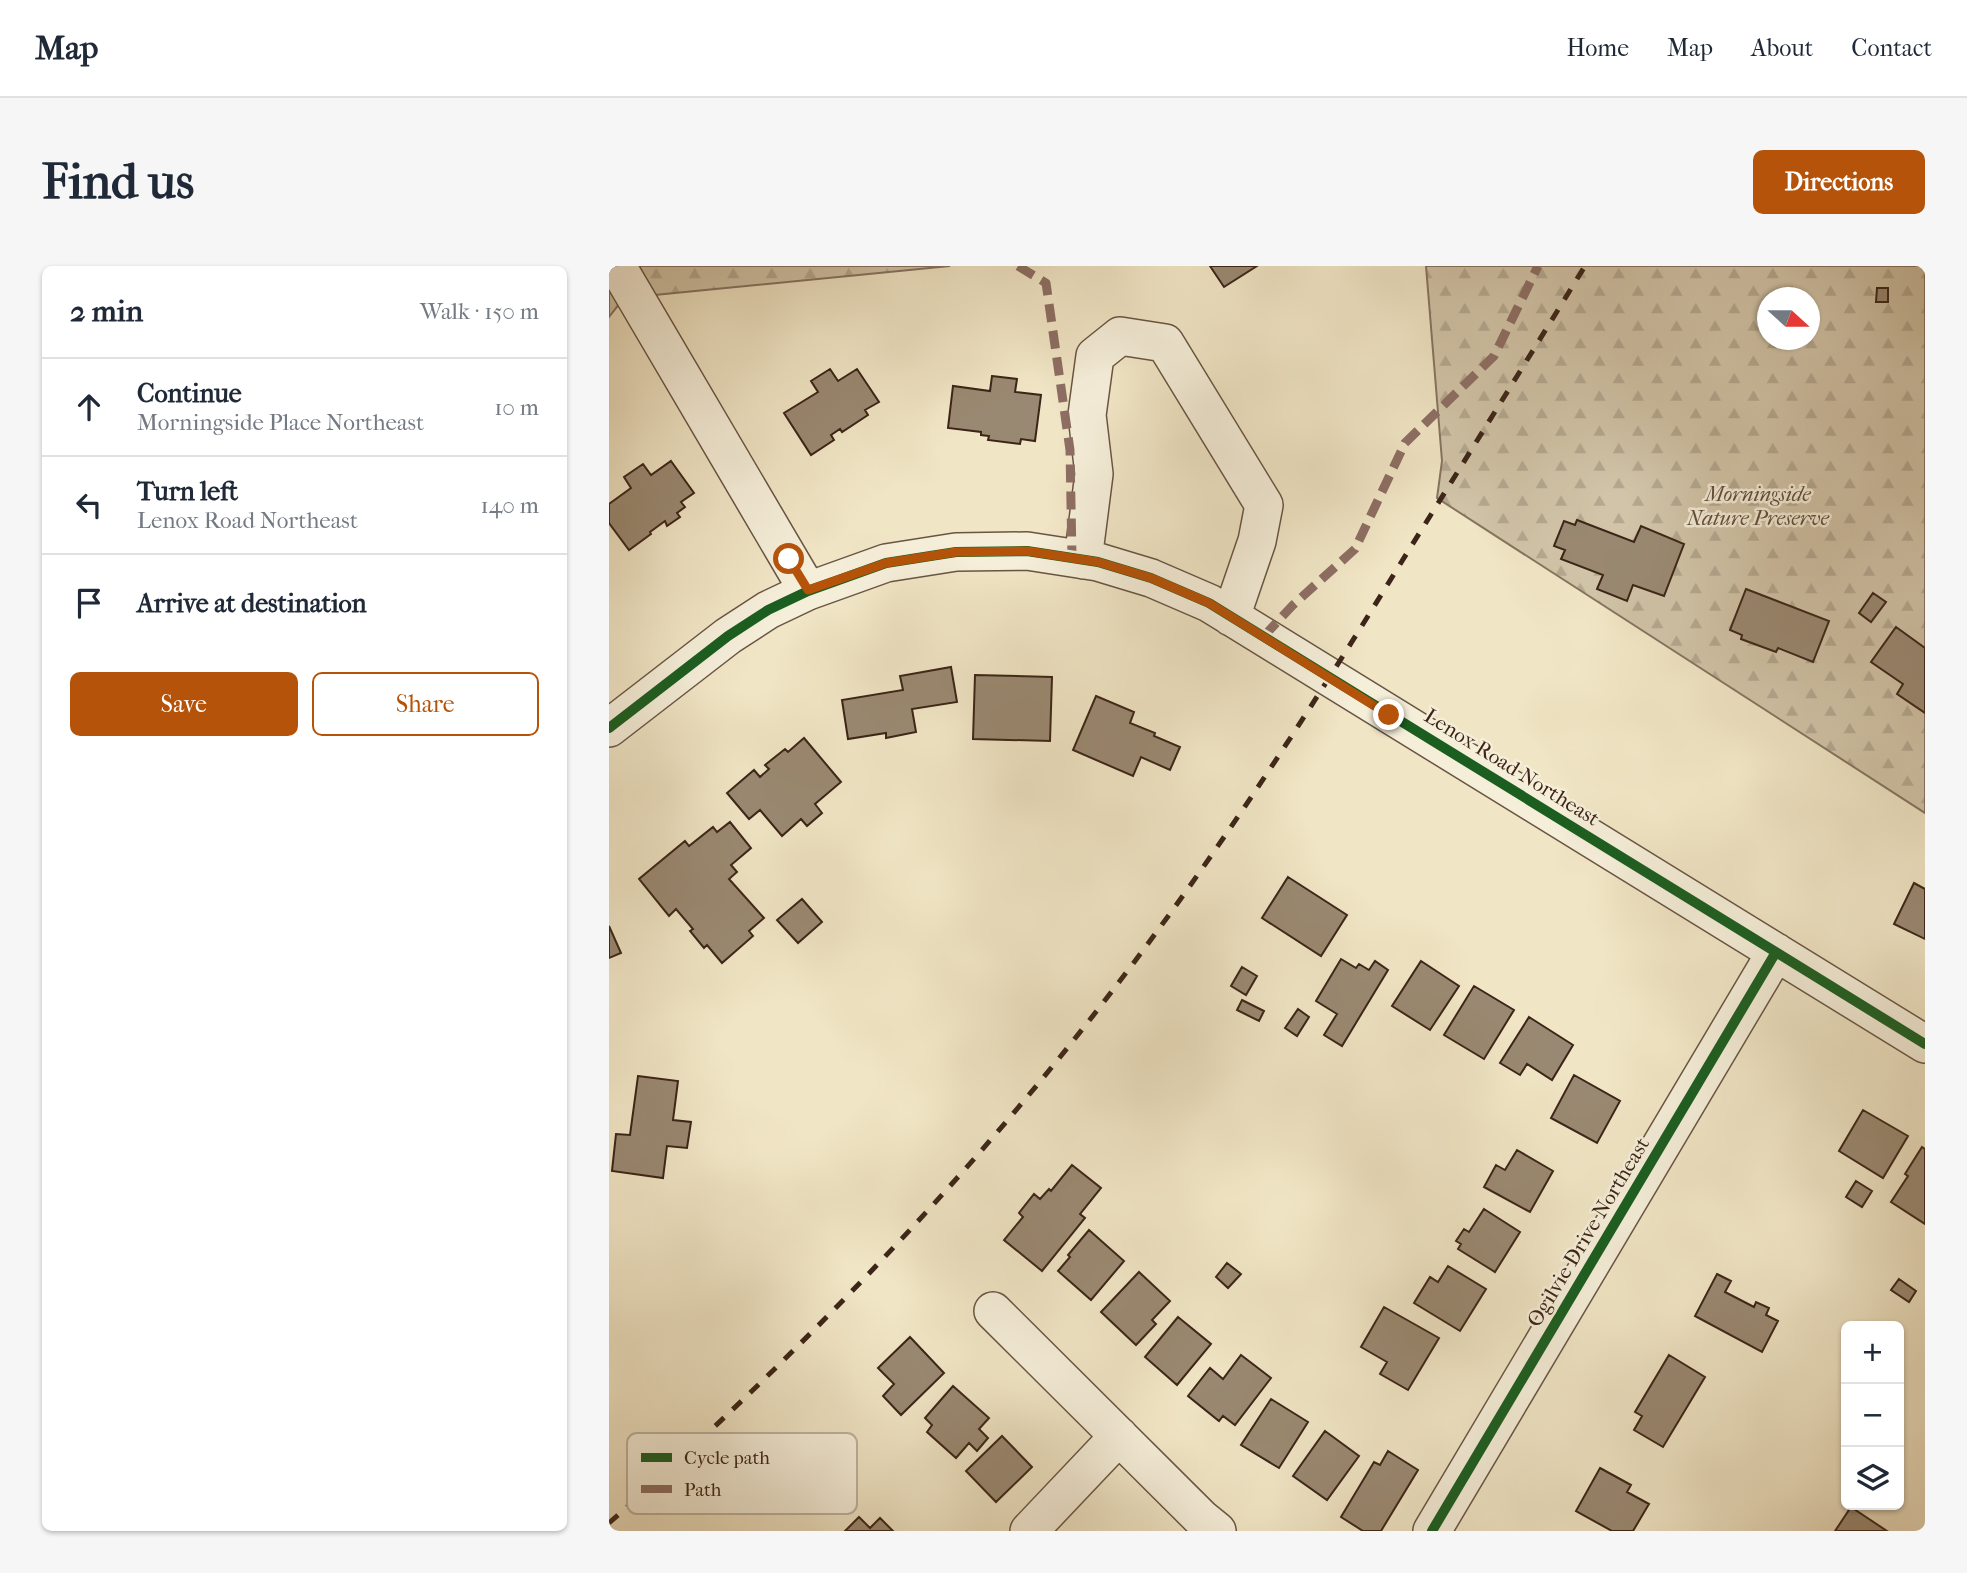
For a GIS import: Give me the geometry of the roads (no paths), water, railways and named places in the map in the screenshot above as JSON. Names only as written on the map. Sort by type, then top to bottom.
[{"type":"street","points":[[617,266],[808,590]]},
{"type":"street","points":[[1083,560],[1094,474],[1087,415],[1095,356],[1120,336],[1165,343],[1264,505],[1257,541],[1231,617]]},
{"type":"street","name":"Lenox Road Northeast","points":[[609,727],[728,636],[768,610],[808,590],[886,563],[956,552],[1027,551],[1098,562],[1151,578],[1209,603],[1925,1044]]},
{"type":"street","name":"Ogilvie Drive Northeast","points":[[1432,1531],[1776,952]]},
{"type":"street","points":[[993,1311],[1217,1531]]},
{"type":"street","points":[[1029,1531],[1119,1436]]},
{"type":"railway","points":[[707,1433],[811,1333],[938,1199],[1059,1059],[1116,986],[1231,827],[1303,719],[1585,266]]},
{"type":"railway","points":[[609,1523],[627,1507]]},
{"type":"park label","name":"Morningside Nature Preserve","points":[[1758,506]]}]
